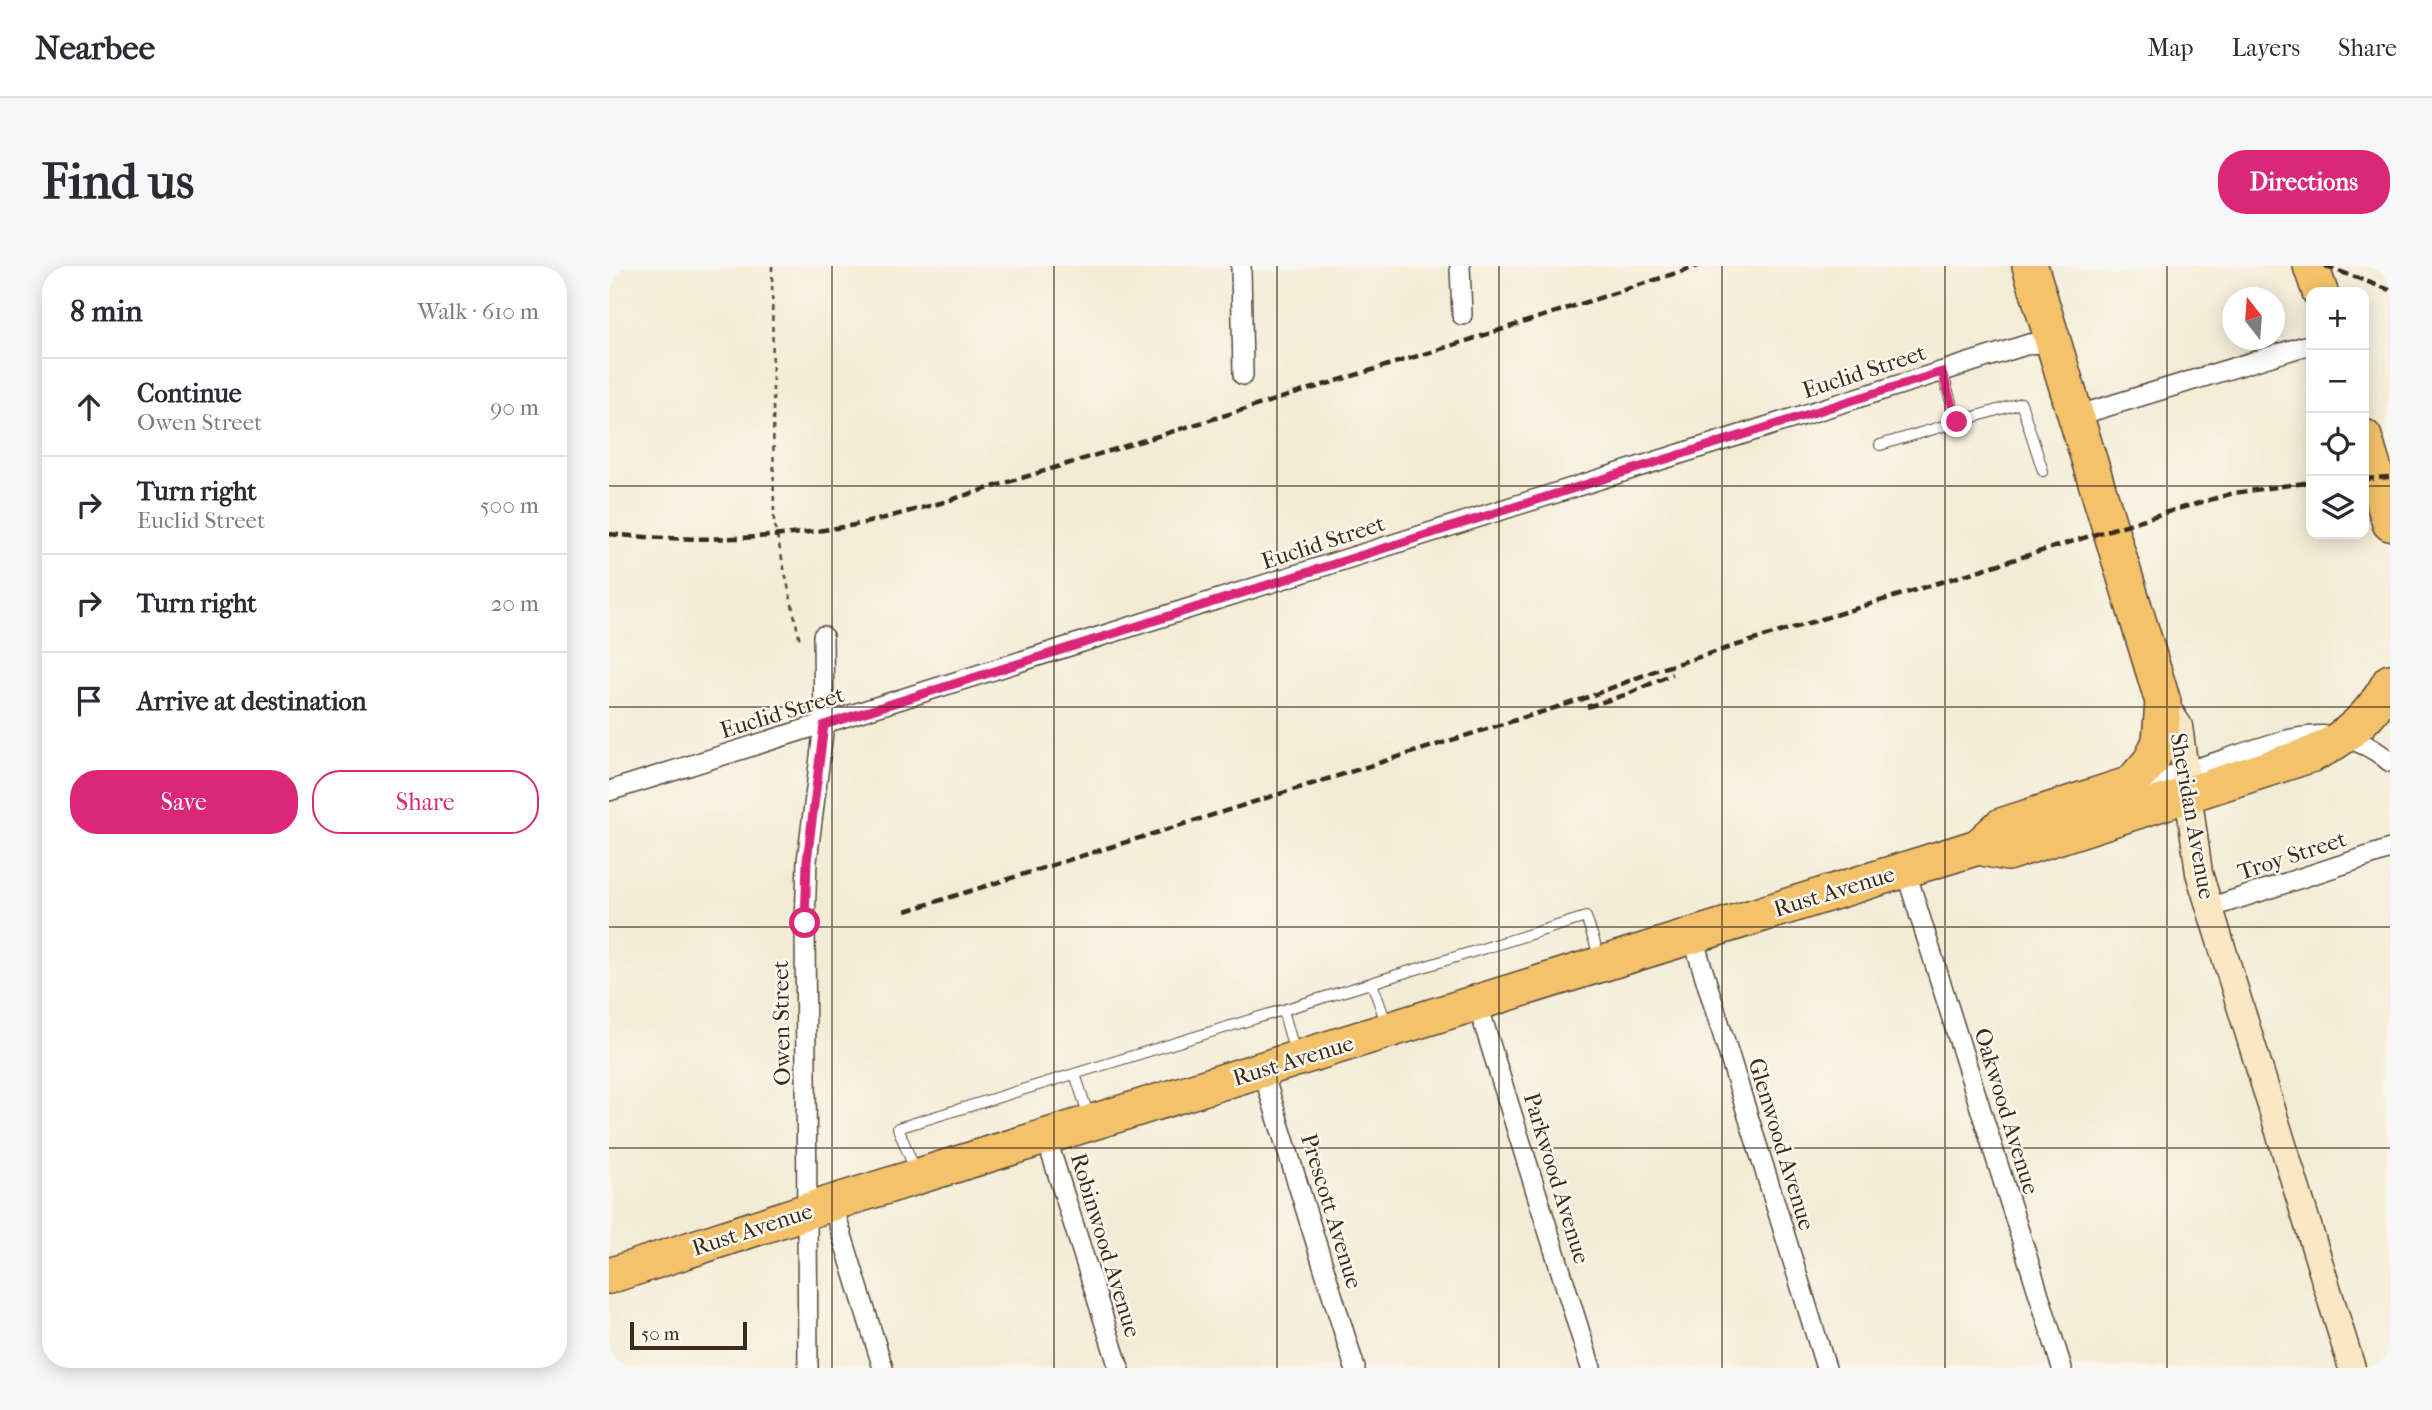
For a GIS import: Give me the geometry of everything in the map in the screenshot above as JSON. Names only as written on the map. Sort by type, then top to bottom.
[{"type":"highway","name":"Sheridan Avenue","points":[[2030,266],[2163,702]]},
{"type":"highway","points":[[2311,266],[2317,287]]},
{"type":"highway","points":[[2369,454],[2390,523]]},
{"type":"highway","name":"Rust Avenue","points":[[1978,847],[2007,853],[2187,784],[2298,760],[2344,738],[2374,709],[2390,682]]},
{"type":"highway","points":[[2131,785],[2151,761],[2160,741],[2163,702]]},
{"type":"highway","name":"Rust Avenue","points":[[609,1276],[819,1207],[1978,847],[2001,826],[2131,785]]},
{"type":"street","points":[[1241,266],[1243,376]]},
{"type":"street","points":[[1461,266],[1462,315]]},
{"type":"street","name":"Euclid Street","points":[[609,791],[1942,372],[2029,345],[2052,342]]},
{"type":"street","points":[[2075,416],[2306,346]]},
{"type":"street","name":"Owen Street","points":[[808,1368],[819,1207],[805,923],[807,861],[824,725],[823,636]]},
{"type":"street","name":"Sheridan Avenue","points":[[2163,702],[2179,726],[2194,847],[2209,908],[2352,1368]]},
{"type":"street","points":[[2344,738],[2360,742],[2390,762]]},
{"type":"street","name":"Rust Avenue","points":[[2131,785],[2187,784]]},
{"type":"street","name":"Troy Street","points":[[2209,908],[2390,849]]},
{"type":"street","name":"Oakwood Avenue","points":[[1905,869],[2062,1368]]},
{"type":"street","name":"Glenwood Avenue","points":[[1692,936],[1826,1368]]},
{"type":"street","name":"Parkwood Avenue","points":[[1477,1002],[1591,1368]]},
{"type":"street","name":"Prescott Avenue","points":[[1262,1069],[1355,1368]]},
{"type":"street","name":"Robinwood Avenue","points":[[1047,1136],[1119,1368]]},
{"type":"street","points":[[819,1207],[883,1368]]},
{"type":"lane","points":[[1942,372],[1957,422]]},
{"type":"lane","points":[[1880,446],[2021,403],[2043,471]]},
{"type":"lane","points":[[917,1177],[898,1128],[1586,917],[1602,964]]},
{"type":"lane","points":[[1372,983],[1389,1030]]},
{"type":"lane","points":[[1283,1010],[1296,1058]]},
{"type":"lane","points":[[1075,1074],[1091,1123]]},
{"type":"path","points":[[772,266],[774,522],[800,641]]},
{"type":"railway","points":[[609,534],[669,538],[759,537],[819,531],[871,521],[937,504],[1463,342],[1698,266]]},
{"type":"railway","points":[[2325,266],[2390,290]]},
{"type":"railway","points":[[2369,479],[2390,477]]},
{"type":"railway","points":[[906,911],[1583,699],[1657,670],[2174,510],[2234,493],[2306,483]]},
{"type":"railway","points":[[1587,707],[1628,694],[1672,674]]},
{"type":"route","points":[[805,923],[807,861],[824,725],[1942,372],[1957,422]]}]
